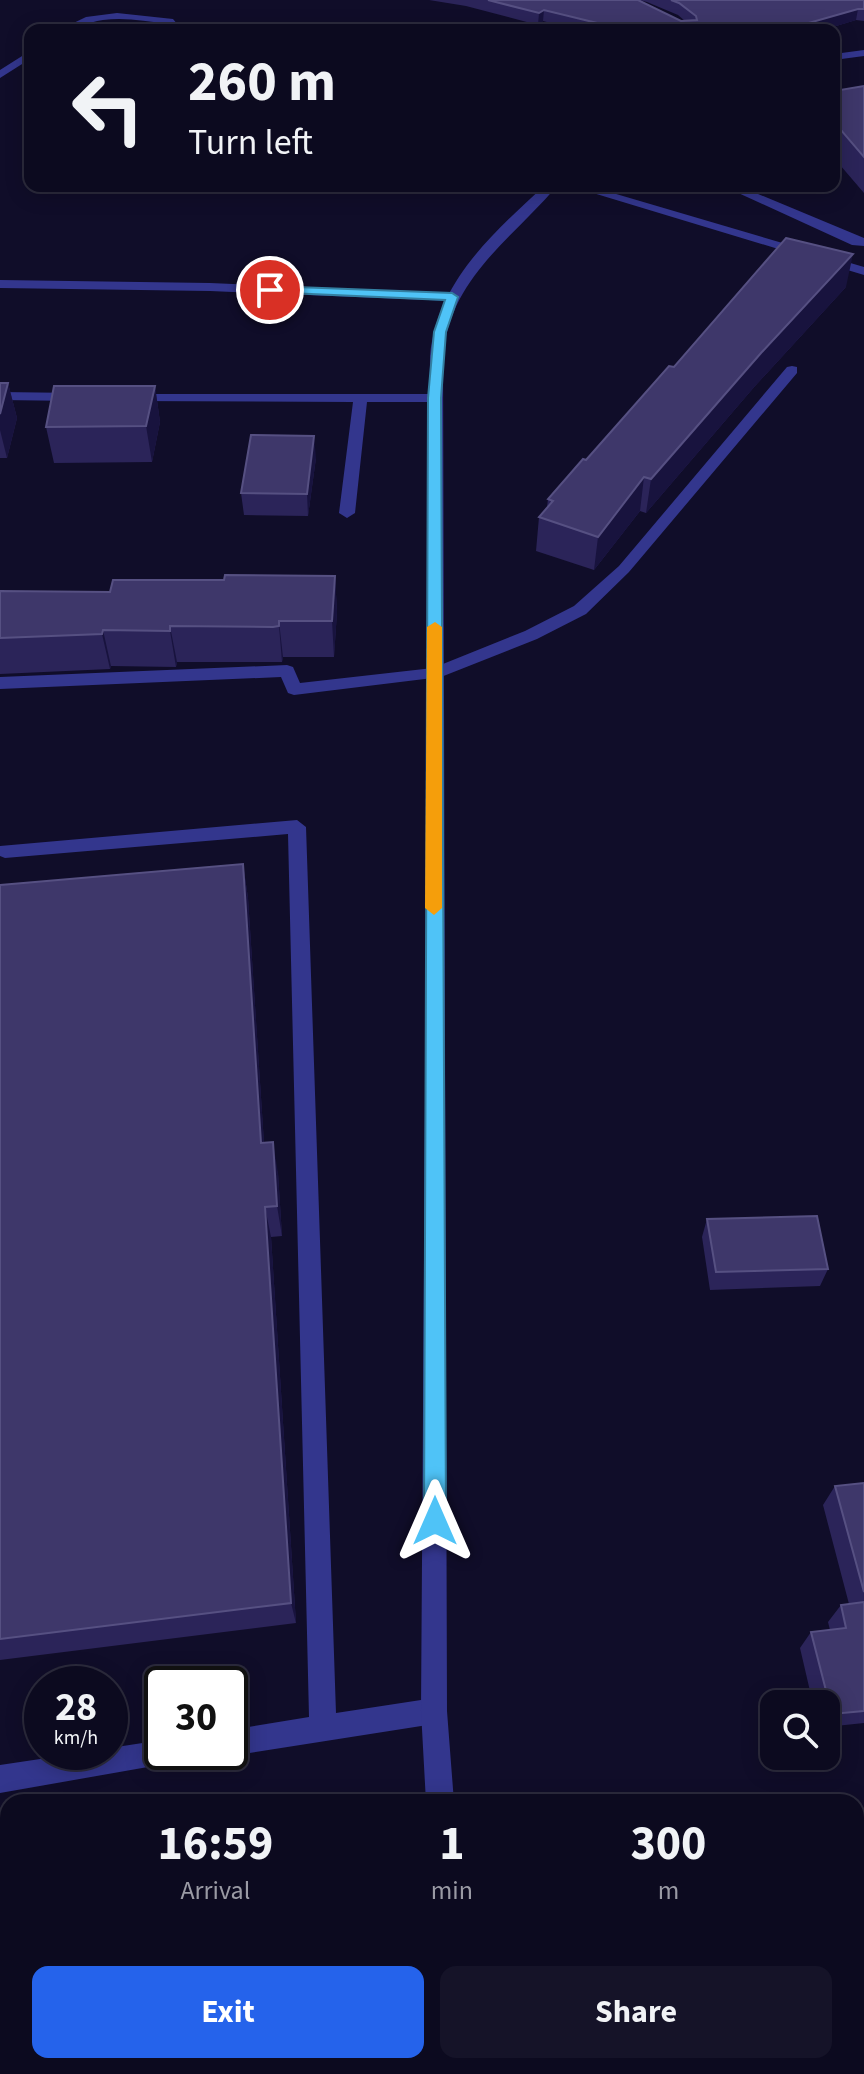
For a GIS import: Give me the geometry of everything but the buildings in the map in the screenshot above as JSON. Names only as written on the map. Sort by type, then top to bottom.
[{"type":"street","points":[[78,24],[121,14],[173,24]]},
{"type":"street","points":[[840,56],[864,53]]},
{"type":"street","points":[[0,75],[24,58]]},
{"type":"street","points":[[439,1794],[434,1711],[434,398],[440,332],[452,297],[496,238],[545,192]]},
{"type":"street","points":[[596,192],[864,271]]},
{"type":"street","points":[[743,192],[856,242],[864,242]]},
{"type":"street","points":[[0,284],[210,287],[452,297]]},
{"type":"street","points":[[0,683],[287,671],[294,689],[435,673],[531,635],[580,610],[624,569],[792,370]]},
{"type":"street","points":[[0,396],[95,397]]},
{"type":"street","points":[[111,397],[434,398]]},
{"type":"street","points":[[347,513],[360,399]]},
{"type":"street","points":[[5,851],[297,827],[323,1728]]},
{"type":"street","points":[[248,1740],[434,1711]]},
{"type":"street","points":[[0,1779],[144,1757]]},
{"type":"slow traffic","points":[[434,908],[435,627]]},
{"type":"route","points":[[270,290],[452,297],[440,332],[434,398],[435,1521]]}]
